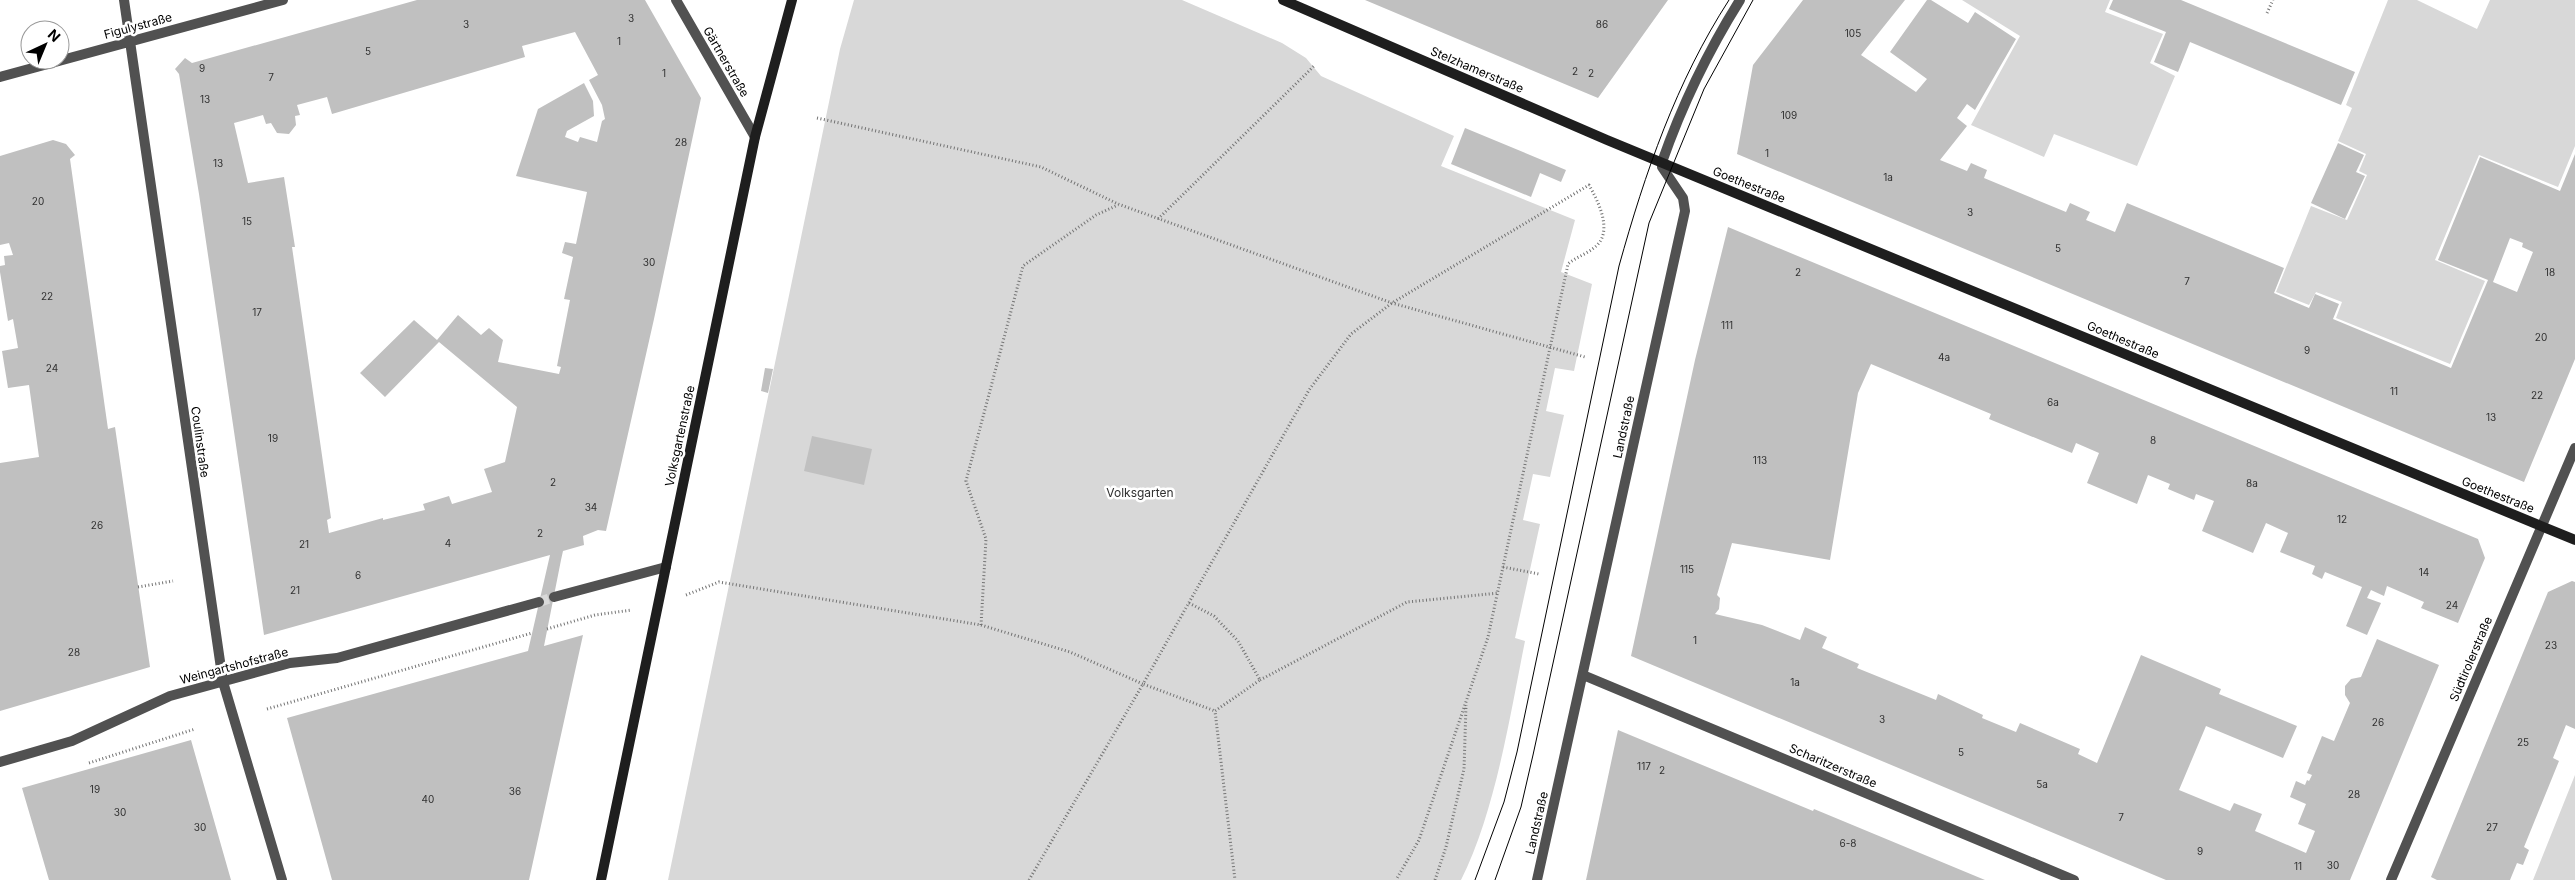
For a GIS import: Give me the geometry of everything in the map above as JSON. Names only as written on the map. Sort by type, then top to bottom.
[{"type":"street","name":"Coulinstraße","points":[[124,0],[223,682],[282,880]]},
{"type":"street","name":"Figulystraße","points":[[0,77],[283,0]]},
{"type":"street","name":"Gärtnerstraße","points":[[676,0],[755,137]]},
{"type":"street","name":"Volksgartenstraße","points":[[601,880],[755,137],[792,0]]},
{"type":"street","points":[[1662,162],[1698,75],[1740,0]]},
{"type":"street","name":"Stelzhamerstraße","points":[[1290,1],[1662,162]]},
{"type":"street","name":"Landstraße","points":[[1537,880],[1686,211],[1683,198],[1662,167],[1662,162]]},
{"type":"street","name":"Goethestraße","points":[[1662,162],[2575,540]]},
{"type":"street","name":"Südtirolerstraße","points":[[2391,880],[2575,448]]},
{"type":"street","points":[[554,597],[666,567]]},
{"type":"street","name":"Weingartshofstraße","points":[[0,762],[72,741],[170,696],[290,663],[337,658],[539,602]]},
{"type":"street","name":"Scharitzerstraße","points":[[1582,674],[2074,880]]},
{"type":"path","points":[[2267,13],[2272,0]]},
{"type":"path","points":[[1158,219],[1315,65]]},
{"type":"path","points":[[817,118],[1041,167],[1118,204],[1392,303],[1585,357]]},
{"type":"path","points":[[1029,880],[1309,390],[1351,334],[1392,303],[1589,185],[1603,218],[1605,228],[1601,241],[1595,248],[1568,264],[1488,637],[1419,840],[1396,880]]},
{"type":"path","points":[[981,625],[986,539],[966,481],[1023,266],[1096,215],[1118,204]]},
{"type":"path","points":[[1503,567],[1539,574]]},
{"type":"path","points":[[138,587],[173,581]]},
{"type":"path","points":[[719,582],[981,625],[1070,652],[1142,684],[1215,711]]},
{"type":"path","points":[[1215,711],[1260,680],[1407,602],[1498,592]]},
{"type":"path","points":[[1189,603],[1214,616],[1238,641],[1260,680]]},
{"type":"path","points":[[547,629],[595,615]]},
{"type":"path","points":[[267,709],[532,633]]},
{"type":"path","points":[[1435,880],[1446,847],[1464,769],[1467,700]]},
{"type":"path","points":[[1215,711],[1235,880]]},
{"type":"path","points":[[82,765],[195,729]]},
{"type":"green space","name":"Volksgarten","points":[[854,0],[1182,0],[1282,43],[1306,58],[1321,76],[1454,136],[1441,166],[1575,220],[1561,272],[1592,284],[1574,371],[1555,368],[1546,411],[1564,415],[1550,477],[1533,474],[1523,520],[1540,524],[1515,638],[1525,641],[1492,795],[1473,854],[1461,880],[668,880],[840,49]]},
{"type":"green space","points":[[1962,0],[2110,0],[2105,12],[2163,34],[2150,63],[2175,76],[2137,166],[2054,134],[2044,157],[1971,125],[2020,36]]},
{"type":"green space","points":[[2388,0],[2417,0],[2477,29],[2490,0],[2575,0],[2575,146],[2558,187],[2479,155],[2435,260],[2485,281],[2450,364],[2336,318],[2342,302],[2316,292],[2309,305],[2276,292],[2311,206],[2347,220],[2367,175],[2359,171],[2366,154],[2338,141],[2352,108],[2346,105]]},
{"type":"green space","points":[[2575,775],[2575,880],[2533,880]]},
{"type":"building","points":[[417,0],[645,0],[701,98],[606,531],[598,530],[583,536],[584,545],[563,551],[561,560],[544,646],[583,635],[529,880],[332,880],[287,718],[528,651],[550,555],[264,635],[199,194],[179,74],[175,69],[185,58],[192,63]],"holes":[[[575,32],[598,75],[589,80],[602,105],[605,119],[602,121],[597,142],[580,137],[578,142],[565,137],[567,131],[594,116],[593,101],[584,83],[538,109],[516,176],[587,192],[576,244],[565,242],[562,253],[573,257],[564,299],[570,300],[557,366],[561,367],[559,374],[498,362],[503,340],[489,328],[481,335],[458,315],[437,340],[414,320],[360,373],[385,397],[439,342],[517,407],[505,462],[484,469],[492,492],[452,504],[449,496],[423,504],[425,510],[383,520],[383,518],[329,533],[327,520],[331,518],[292,247],[295,247],[284,177],[248,183],[234,123],[263,115],[266,124],[271,123],[277,133],[289,134],[296,125],[295,116],[300,115],[297,105],[327,97],[332,114],[525,57],[522,46]]]},
{"type":"building","points":[[1365,0],[1668,0],[1598,98]]},
{"type":"building","points":[[1803,0],[1905,0],[1861,55],[1916,92],[1927,79],[1890,52],[1927,0],[1931,0],[1968,23],[1975,12],[2016,39],[1975,110],[1967,104],[1957,118],[1967,126],[1940,160],[1967,171],[1971,163],[1987,170],[1984,178],[2066,212],[2070,203],[2090,212],[2086,220],[2115,232],[2127,203],[2284,268],[2274,293],[2309,308],[2315,294],[2339,304],[2333,319],[2451,368],[2488,280],[2438,260],[2480,157],[2560,191],[2575,154],[2575,359],[2524,482],[1737,154],[1753,65]],"holes":[[[2510,238],[2523,243],[2522,247],[2533,252],[2517,292],[2493,282]]]},
{"type":"building","points":[[2113,0],[2181,0],[2355,72],[2341,105],[2190,42],[2178,72],[2154,62],[2166,32],[2109,9]]},
{"type":"building","points":[[1465,128],[1566,170],[1561,182],[1540,173],[1531,197],[1451,164]]},
{"type":"building","points":[[53,140],[66,144],[75,155],[70,159],[108,429],[115,427],[150,667],[0,711],[0,463],[39,457],[29,385],[8,388],[2,351],[18,348],[13,319],[8,321],[0,272],[0,266],[5,265],[4,256],[13,255],[9,243],[0,245],[0,156]]},
{"type":"building","points":[[2338,143],[2364,155],[2356,172],[2365,176],[2345,219],[2311,203]]},
{"type":"building","points":[[1728,227],[2478,539],[2485,558],[2458,623],[2421,608],[2424,602],[2387,586],[2384,596],[2371,590],[2367,598],[2381,603],[2367,635],[2346,626],[2362,587],[2325,572],[2322,579],[2312,574],[2315,566],[2280,552],[2288,533],[2266,523],[2253,553],[2202,531],[2214,501],[2196,494],[2194,500],[2168,489],[2170,484],[2148,475],[2137,504],[2087,483],[2099,453],[2076,443],[2072,453],[1989,419],[1991,414],[1871,364],[1858,393],[1830,560],[1732,543],[1717,595],[1720,598],[1719,609],[1715,614],[1762,625],[1800,640],[1805,627],[1827,637],[1822,648],[1859,664],[1857,668],[1936,700],[1938,694],[1983,715],[1982,718],[2016,732],[2020,723],[2080,749],[2078,754],[2097,763],[2141,655],[2221,689],[2219,694],[2297,726],[2283,758],[2206,726],[2179,790],[2230,811],[2234,803],[2262,814],[2255,831],[2306,853],[2315,831],[2298,824],[2306,804],[2290,797],[2296,781],[2305,785],[2307,780],[2309,781],[2312,775],[2307,773],[2322,736],[2334,741],[2350,703],[2345,695],[2345,686],[2351,679],[2361,677],[2377,639],[2439,665],[2350,880],[2166,880],[1631,656],[1695,360]]},
{"type":"building","points":[[765,368],[773,369],[768,393],[761,391]]},
{"type":"building","points":[[812,436],[872,449],[864,485],[804,471]]},
{"type":"building","points":[[2572,581],[2575,582],[2575,729],[2566,725],[2553,758],[2559,761],[2524,847],[2529,850],[2523,865],[2517,863],[2510,880],[2437,880],[2431,877],[2548,592]]},
{"type":"building","points":[[1618,730],[1813,811],[1814,809],[1985,880],[1586,880]]},
{"type":"building","points":[[191,740],[231,880],[49,880],[22,788]]},
{"type":"tunnel","points":[[539,602],[554,597]]},
{"type":"tram line","points":[[1475,880],[1504,802],[1517,752],[1619,266],[1629,231],[1651,163],[1678,96],[1693,63],[1729,0]]},
{"type":"tram line","points":[[1495,880],[1521,807],[1649,223],[1704,89],[1753,0]]}]
